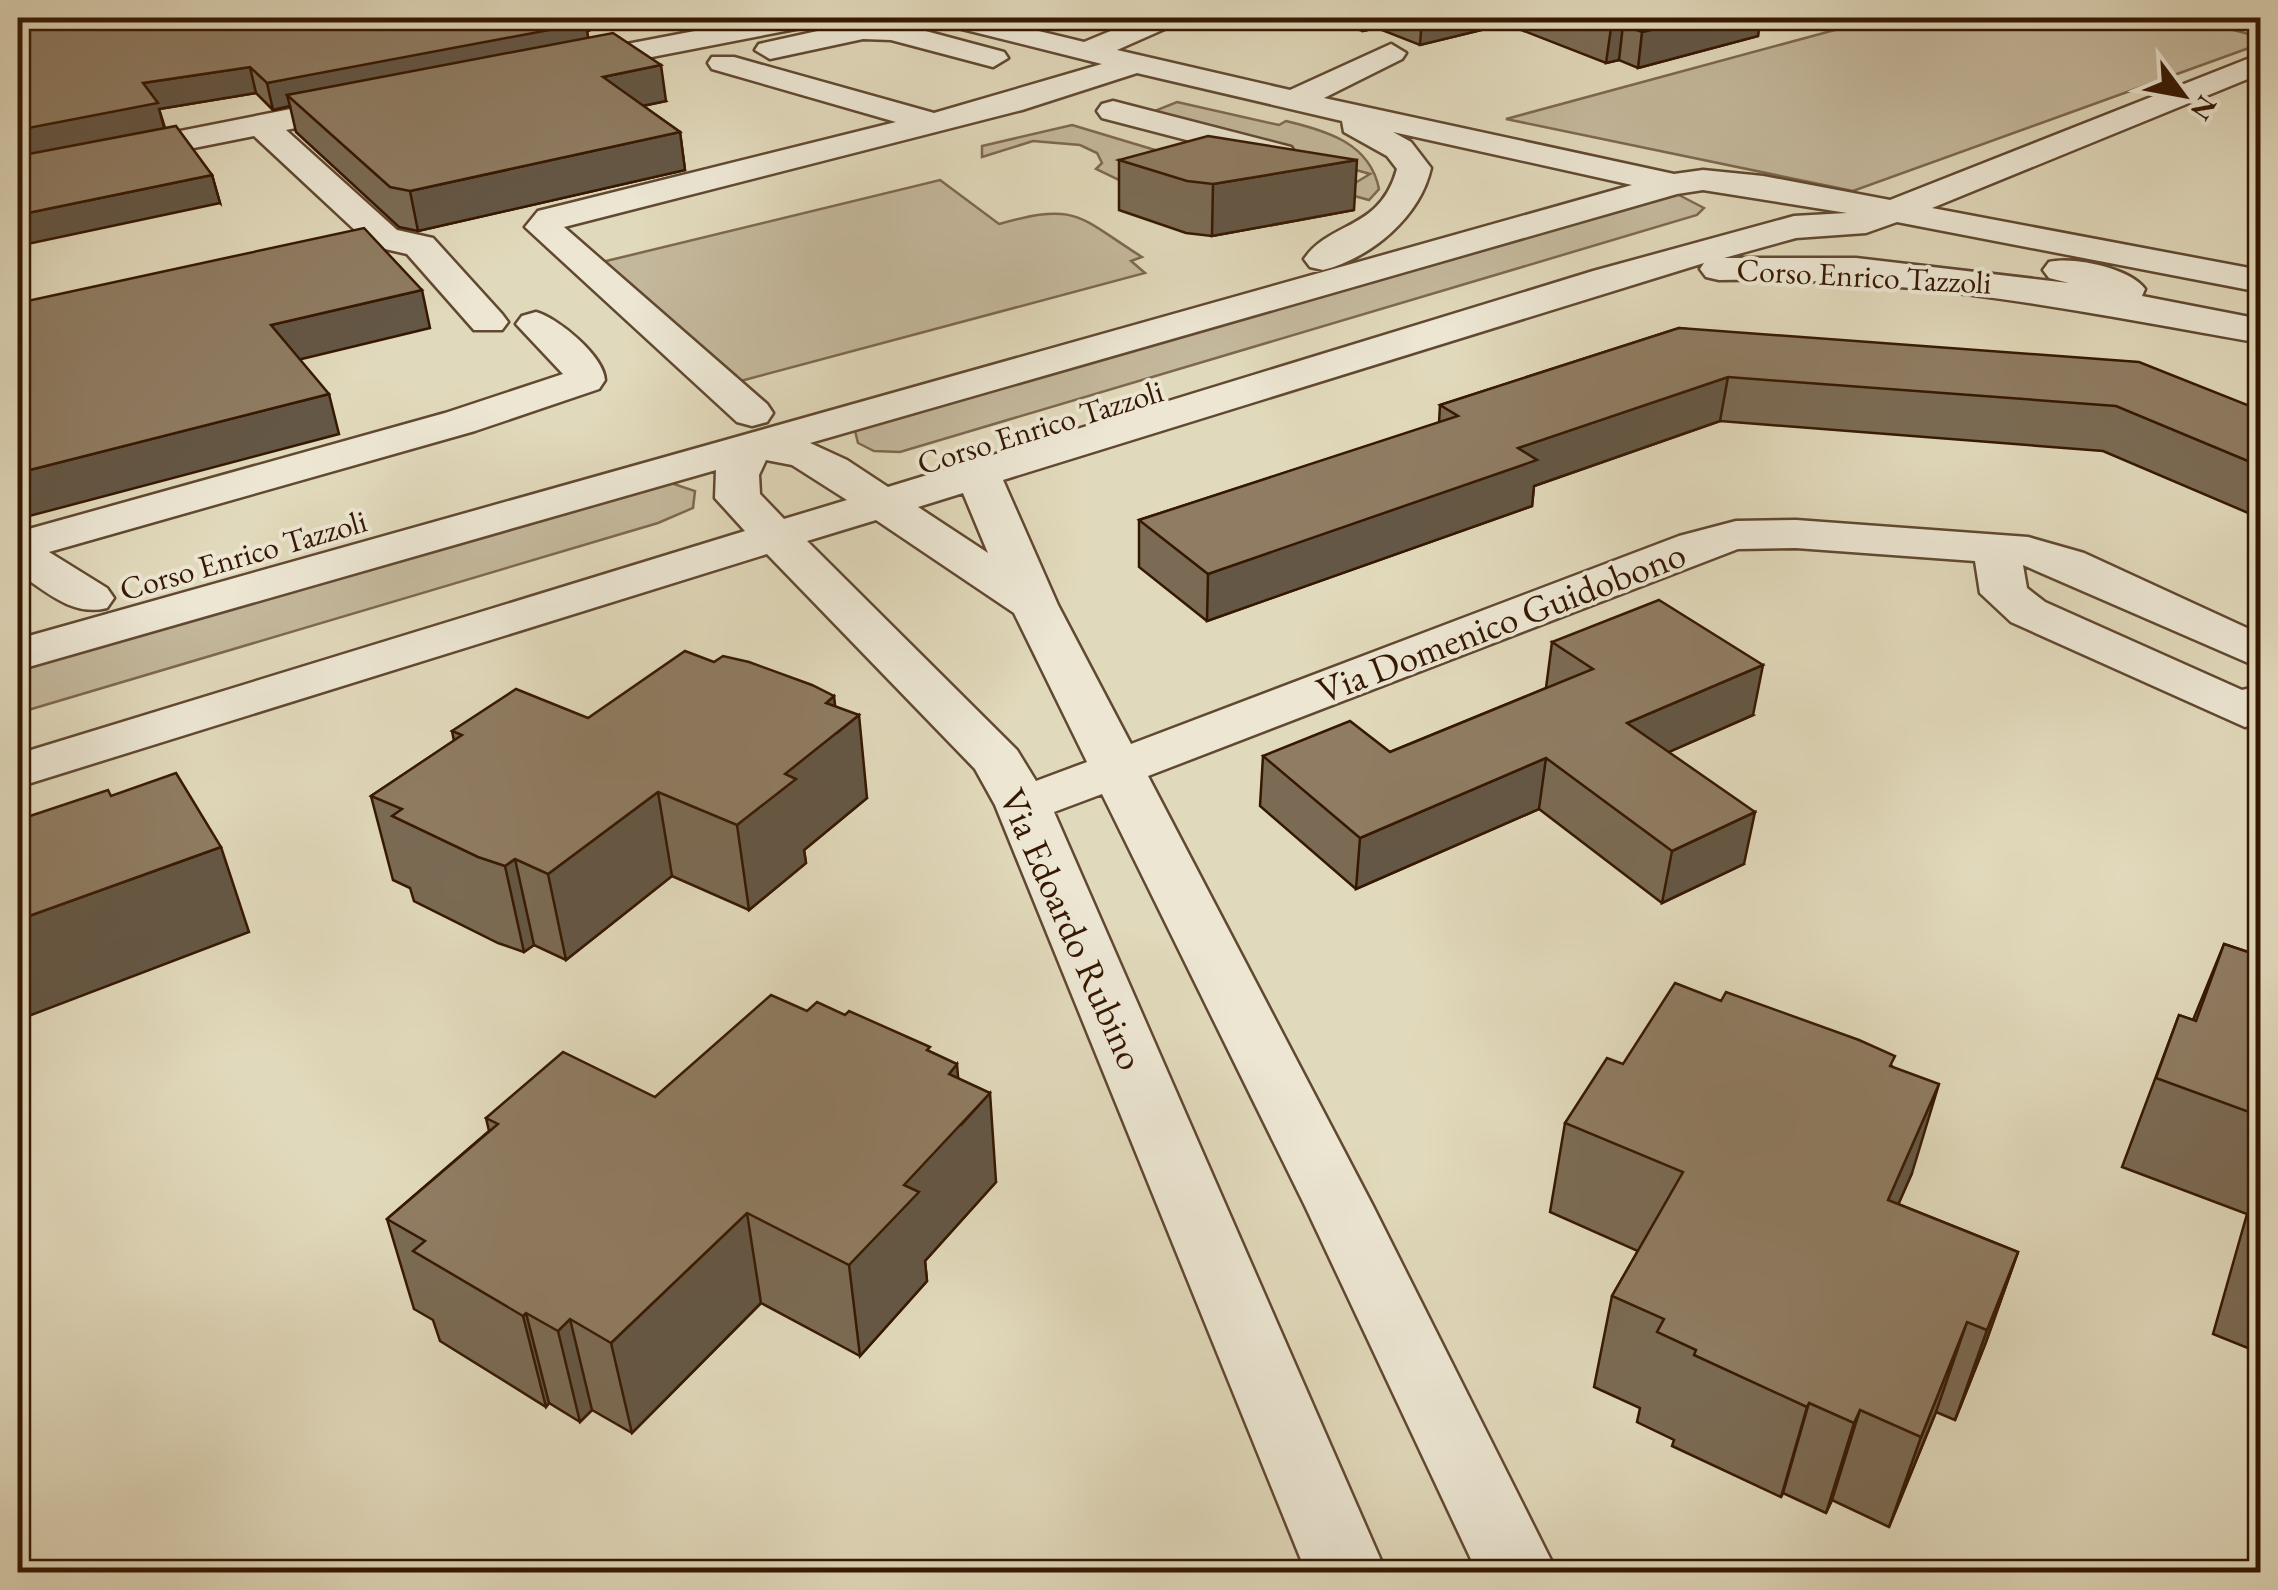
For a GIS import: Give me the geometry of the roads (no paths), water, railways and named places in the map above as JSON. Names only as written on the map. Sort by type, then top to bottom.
[{"type":"street","points":[[952,18],[1085,67],[1125,90],[1310,162]]},
{"type":"street","points":[[1034,605],[937,543],[871,493],[754,429],[543,227],[550,219],[1011,103],[1085,67],[1159,21]]},
{"type":"street","points":[[525,73],[657,47],[803,31],[864,30],[892,31],[1085,67]]},
{"type":"street","points":[[718,62],[803,31],[857,60]]},
{"type":"street","points":[[657,47],[934,123]]},
{"type":"street","points":[[1304,103],[1391,53]]},
{"type":"street","name":"Corso Enrico Tazzoli","points":[[871,493],[979,476],[1606,279],[1794,227],[1866,222],[2260,63]]},
{"type":"street","points":[[1077,120],[1125,90],[1213,83]]},
{"type":"street","name":"Corso Enrico Tazzoli","points":[[1125,90],[1213,83],[2103,278],[2126,289],[2121,302]]},
{"type":"street","points":[[954,87],[1011,103]]},
{"type":"street","points":[[18,173],[393,99]]},
{"type":"street","name":"Corso Enrico Tazzoli","points":[[1304,103],[1399,149],[1414,168],[1412,186],[1388,217],[1322,259]]},
{"type":"street","points":[[261,125],[385,238],[420,246],[488,322]]},
{"type":"street","points":[[927,159],[1042,128]]},
{"type":"street","name":"Corso Enrico Tazzoli","points":[[18,655],[225,596],[754,429],[1624,173]]},
{"type":"street","name":"Corso Enrico Tazzoli","points":[[18,618],[754,429],[1674,184],[1703,180],[1762,186],[2260,281]]},
{"type":"street","name":"Corso Enrico Tazzoli","points":[[18,734],[314,644],[763,526],[1765,206]]},
{"type":"street","name":"Corso Enrico Tazzoli","points":[[1606,279],[1763,267],[1875,270],[2006,283],[2260,331]]},
{"type":"street","points":[[18,549],[460,422],[584,380],[584,372],[536,324]]},
{"type":"street","name":"Via Edoardo Rubino","points":[[754,429],[736,467],[734,484],[738,498],[998,761],[1022,805],[1346,1572]]},
{"type":"street","points":[[979,476],[1034,605],[1339,1206],[1518,1572]]},
{"type":"street","name":"Corso Enrico Tazzoli","points":[[18,771],[438,642],[763,526]]},
{"type":"street","name":"Via Domenico Guidobono","points":[[1022,805],[1736,534],[2028,551],[2067,563],[2260,653]]},
{"type":"street","points":[[1996,548],[2004,593],[2028,612],[2245,711],[2260,702]]},
{"type":"street","points":[[18,549],[90,598]]},
{"type":"street","name":"Corso Enrico Tazzoli","points":[[90,598],[225,596]]},
{"type":"street","name":"Corso Enrico Tazzoli","points":[[314,644],[438,642]]}]
